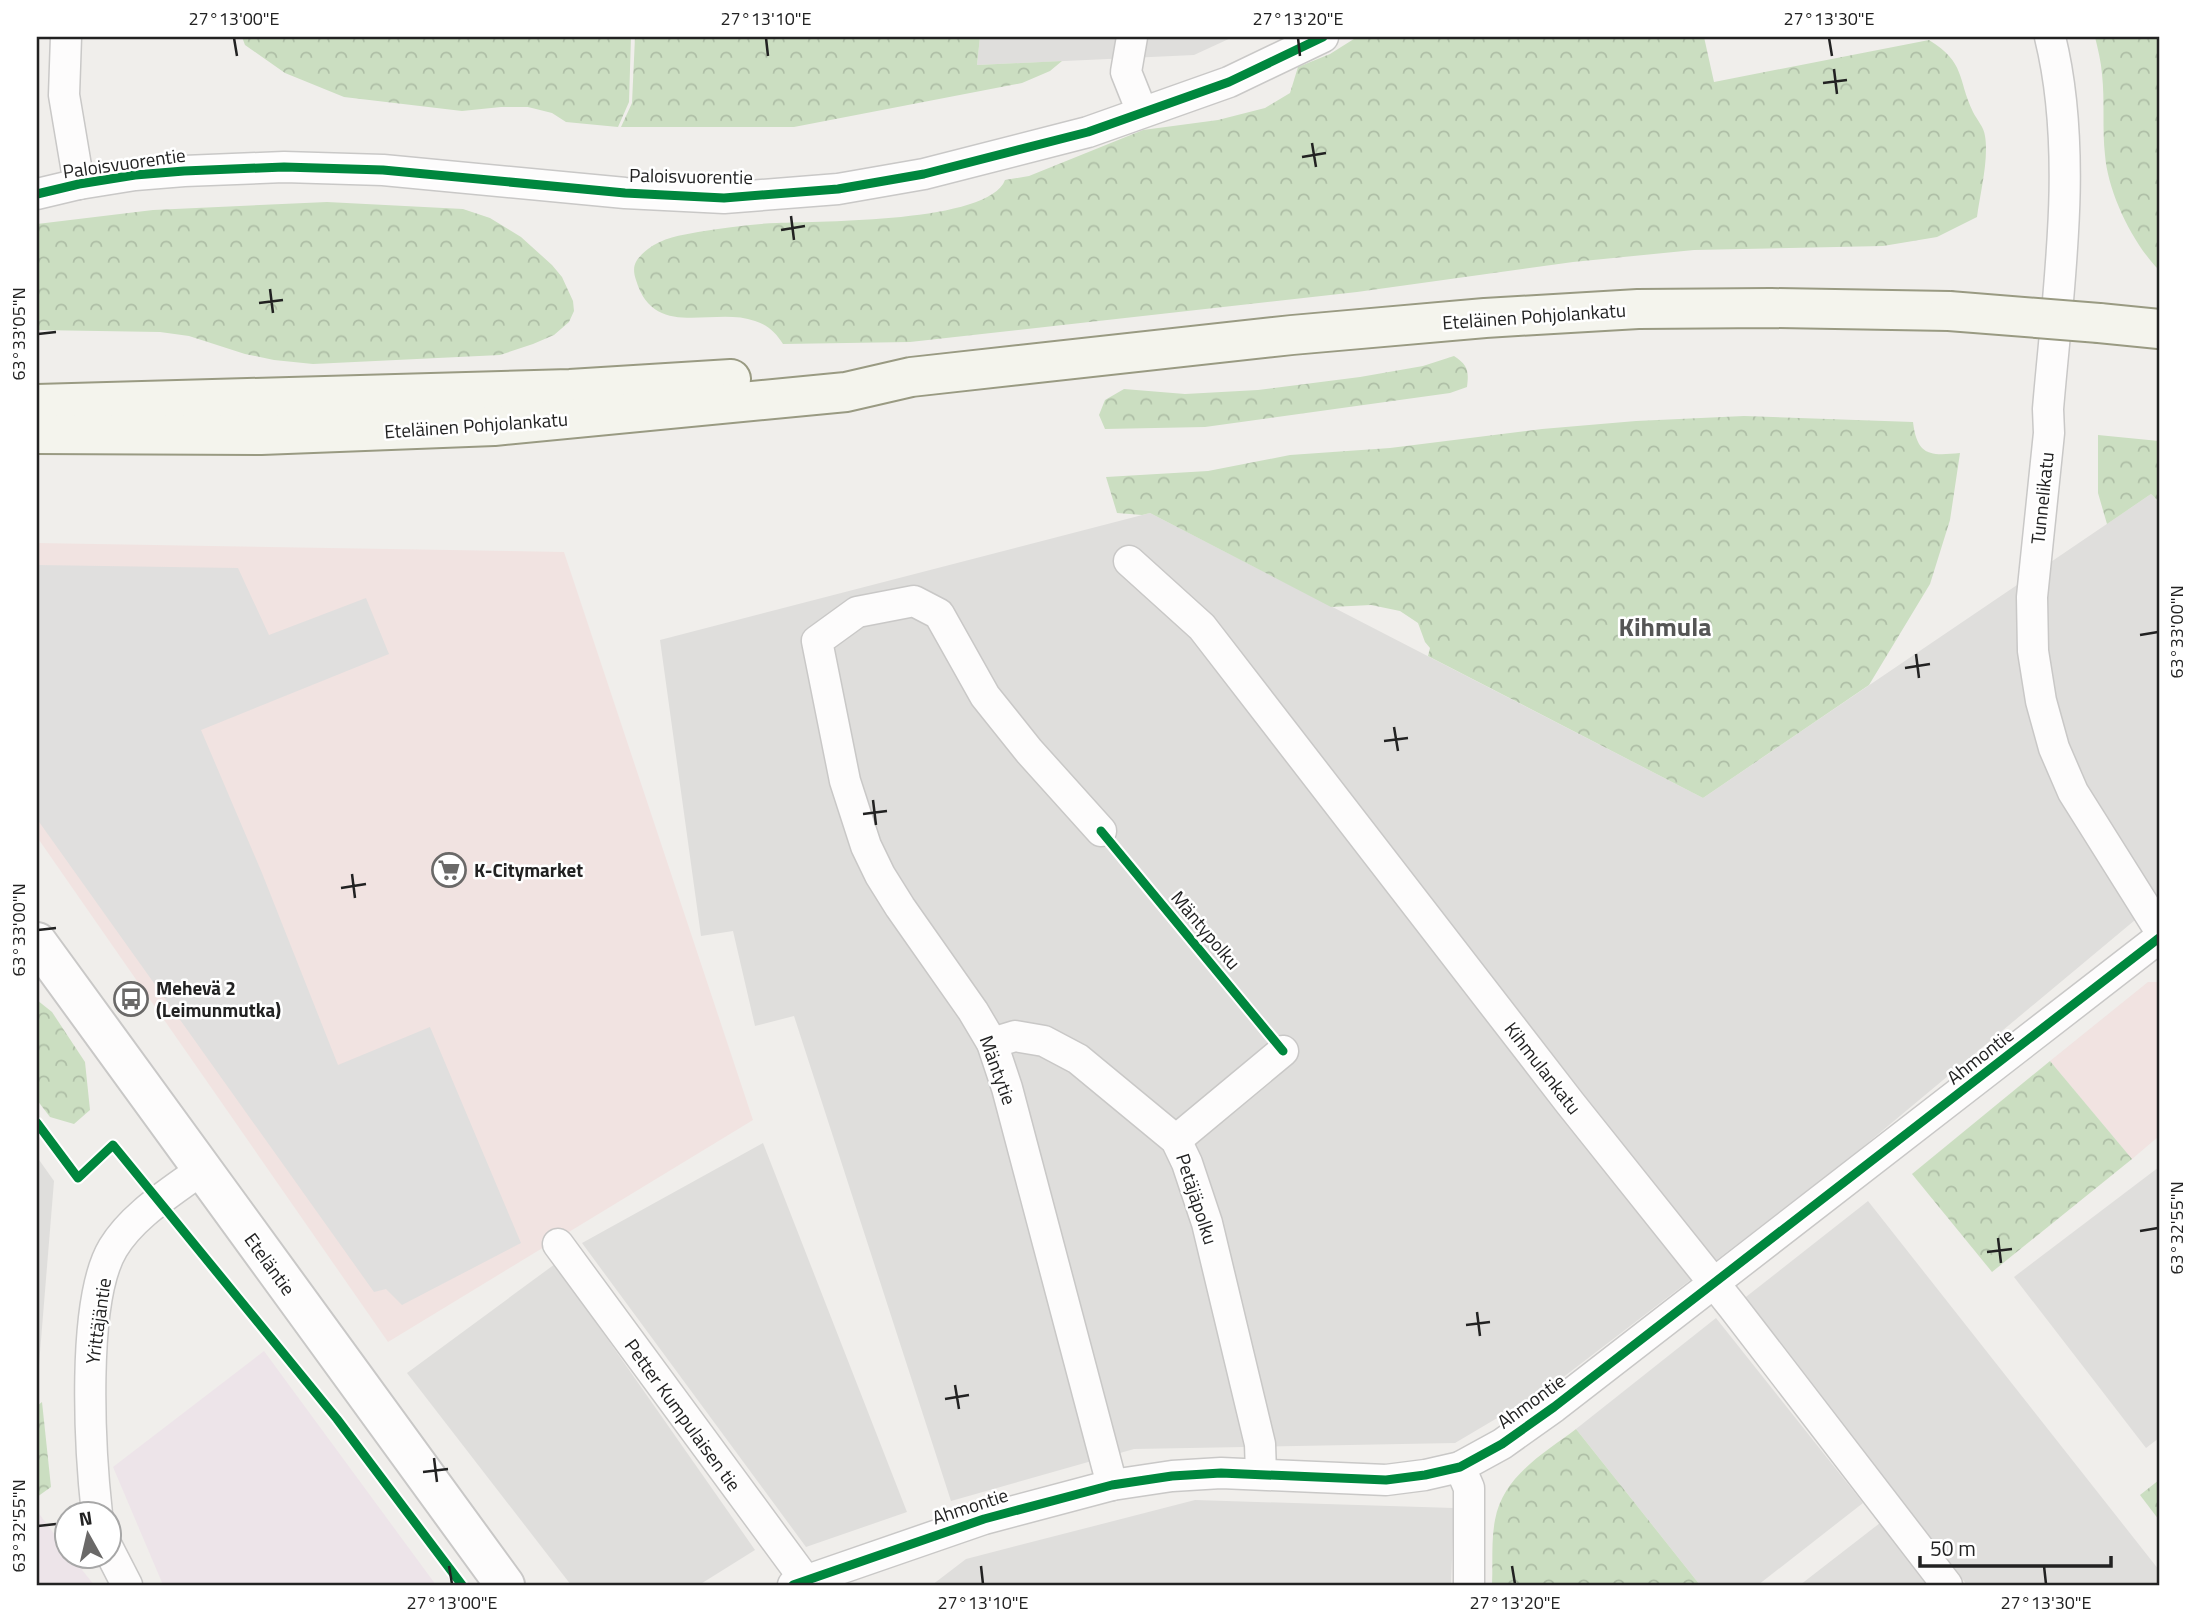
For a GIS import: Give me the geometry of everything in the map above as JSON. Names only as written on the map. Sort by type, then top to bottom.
[{"type":"main road","name":"Eteläinen Pohjolankatu","points":[[37,434],[261,435],[494,426],[846,392],[911,377],[1292,335],[1485,318],[1638,309],[1771,308],[1949,312],[2159,329]]},
{"type":"main road","name":"Eteläinen Pohjolankatu","points":[[37,404],[570,389],[850,372],[911,377]]},
{"type":"street","points":[[66,37],[64,95],[79,184]]},
{"type":"street","points":[[1132,37],[1126,72],[1142,113]]},
{"type":"street","name":"Paloisvuorentie","points":[[37,194],[135,175],[284,167],[383,170],[625,193],[724,198],[838,189],[924,174],[1088,132],[1229,82],[1322,37]]},
{"type":"street","name":"Tunnelikatu","points":[[2050,37],[2059,73],[2065,194],[2048,410],[2049,433],[2032,597],[2033,651],[2041,701],[2054,748],[2073,792],[2159,929]]},
{"type":"street","name":"Kihmulankatu","points":[[1129,561],[1202,627],[1553,1082],[1714,1284],[1947,1585]]},
{"type":"street","name":"Mäntytie","points":[[1101,831],[1029,751],[985,696],[939,614],[914,601],[857,612],[817,641],[845,781],[866,846],[900,907],[973,1011],[992,1043],[1007,1088],[1112,1485]]},
{"type":"street","name":"Ahmontie","points":[[802,1584],[984,1519],[1112,1485],[1172,1476],[1261,1473],[1386,1479],[1425,1475],[1460,1467],[1502,1444],[1554,1408],[2159,938]]},
{"type":"street","name":"Eteläntie","points":[[37,942],[505,1585]]},
{"type":"street","name":"Petäjäpolku","points":[[992,1043],[1015,1036],[1044,1041],[1078,1059],[1176,1140],[1187,1163],[1207,1223],[1260,1444],[1261,1473]]},
{"type":"street","points":[[1176,1140],[1283,1051]]},
{"type":"street","name":"Yrittäjäntie","points":[[95,1500],[90,1374],[98,1286],[112,1250],[130,1227],[157,1202],[201,1170]]},
{"type":"street","name":"Petter Kumpulaisen tie","points":[[558,1244],[802,1584]]},
{"type":"street","points":[[1460,1467],[1469,1488],[1469,1585]]},
{"type":"shaded area","points":[[980,37],[1233,37],[1194,55],[977,65]]},
{"type":"shaded area","points":[[2151,494],[2159,503],[2159,900],[1846,1161],[1553,1385],[1455,1443],[1134,1449],[951,1501],[794,1016],[755,1026],[733,931],[701,936],[660,640],[1150,513],[1703,798]]},
{"type":"shaded area","points":[[37,543],[564,552],[753,1120],[388,1342],[37,837]]},
{"type":"shaded area","points":[[37,565],[238,568],[269,635],[366,598],[389,654],[201,730],[262,873],[338,1065],[430,1027],[521,1243],[402,1305],[386,1289],[374,1292],[37,819]]},
{"type":"shaded area","points":[[2148,982],[2159,982],[2159,1136],[2132,1159],[2050,1061]]},
{"type":"shaded area","points":[[763,1143],[907,1512],[806,1547],[582,1243]]},
{"type":"shaded area","points":[[37,1157],[54,1181],[37,1389]]},
{"type":"shaded area","points":[[2159,1167],[2159,1438],[2146,1448],[2014,1277]]},
{"type":"shaded area","points":[[1868,1201],[2159,1570],[2159,1585],[1967,1585],[1742,1300]]},
{"type":"shaded area","points":[[555,1264],[755,1550],[699,1585],[571,1585],[407,1373]]},
{"type":"shaded area","points":[[1716,1318],[1863,1503],[1758,1585],[1700,1585],[1576,1429]]},
{"type":"shaded area","points":[[264,1351],[436,1585],[163,1585],[113,1467]]},
{"type":"shaded area","points":[[1195,1500],[1454,1508],[1451,1585],[932,1585],[966,1559]]},
{"type":"shaded area","points":[[37,1511],[52,1531],[52,1570],[82,1570],[94,1585],[37,1585]]},
{"type":"shaded area","points":[[1880,1523],[1929,1585],[1800,1585]]},
{"type":"green space","points":[[242,37],[631,37],[629,102],[618,127],[566,122],[552,113],[528,107],[462,111],[344,97],[285,73],[245,45]]},
{"type":"green space","points":[[635,37],[980,37],[977,65],[1062,61],[1050,71],[1022,83],[794,127],[621,127],[632,103]]},
{"type":"green space","points":[[1357,37],[1704,37],[1714,82],[1929,40],[1941,48],[1955,64],[1984,133],[1985,166],[1977,217],[1937,237],[1883,246],[1694,250],[1573,262],[1357,292],[910,342],[783,344],[771,330],[755,321],[739,317],[687,318],[670,316],[656,310],[645,299],[636,280],[634,266],[640,256],[653,245],[672,238],[757,224],[901,217],[969,205],[992,194],[1005,180],[1029,176],[1143,130],[1218,120],[1265,108],[1290,93],[1298,67],[1330,54]]},
{"type":"green space","points":[[2095,37],[2159,37],[2159,270],[2131,232],[2111,185],[2104,145],[2102,69]]},
{"type":"green space","points":[[327,202],[463,209],[490,218],[521,237],[562,277],[573,301],[574,311],[569,322],[554,335],[500,355],[313,364],[245,354],[189,336],[160,332],[37,330],[37,224],[153,210]]},
{"type":"green space","points":[[1454,356],[1467,369],[1467,387],[1450,393],[1205,427],[1105,429],[1099,415],[1105,400],[1124,389],[1185,394],[1258,390],[1360,377],[1423,366]]},
{"type":"green space","points":[[1744,416],[1913,422],[1922,448],[1933,453],[1960,453],[1950,520],[1930,584],[1869,685],[1703,798],[1428,656],[1430,648],[1418,623],[1400,611],[1371,605],[1331,607],[1150,513],[1117,513],[1106,477],[1208,471],[1290,455],[1390,448],[1542,429]]},
{"type":"green space","points":[[2098,435],[2159,441],[2159,502],[2151,494],[2107,524],[2098,493]]},
{"type":"green space","points":[[37,1000],[52,1012],[85,1062],[90,1110],[74,1124],[50,1117],[37,1100]]},
{"type":"green space","points":[[2050,1061],[2132,1159],[1992,1272],[1912,1174]]},
{"type":"green space","points":[[42,1402],[51,1487],[37,1497],[37,1406]]},
{"type":"green space","points":[[1576,1429],[1700,1585],[1492,1585],[1495,1520],[1506,1491],[1526,1467]]},
{"type":"green space","points":[[2159,1480],[2159,1520],[2140,1495]]},
{"type":"cycle path","points":[[37,194],[135,175],[284,167],[383,170],[625,193],[724,198],[838,189],[924,174],[1088,132],[1229,82],[1323,37]]},
{"type":"cycle path","name":"Mäntypolku","points":[[1101,831],[1283,1051]]},
{"type":"cycle path","points":[[793,1585],[984,1519],[1112,1485],[1172,1476],[1221,1473],[1386,1480],[1460,1467],[1502,1444],[1554,1407],[2159,938]]},
{"type":"cycle path","points":[[37,1123],[78,1178],[113,1145],[337,1419],[462,1585]]},
{"type":"place","name":"K-Citymarket","points":[[449,870]]},
{"type":"place","name":"Mehevä 2 (Leimunmutka)","points":[[131,999]]},
{"type":"district","name":"Kihmula","points":[[1665,627]]}]
